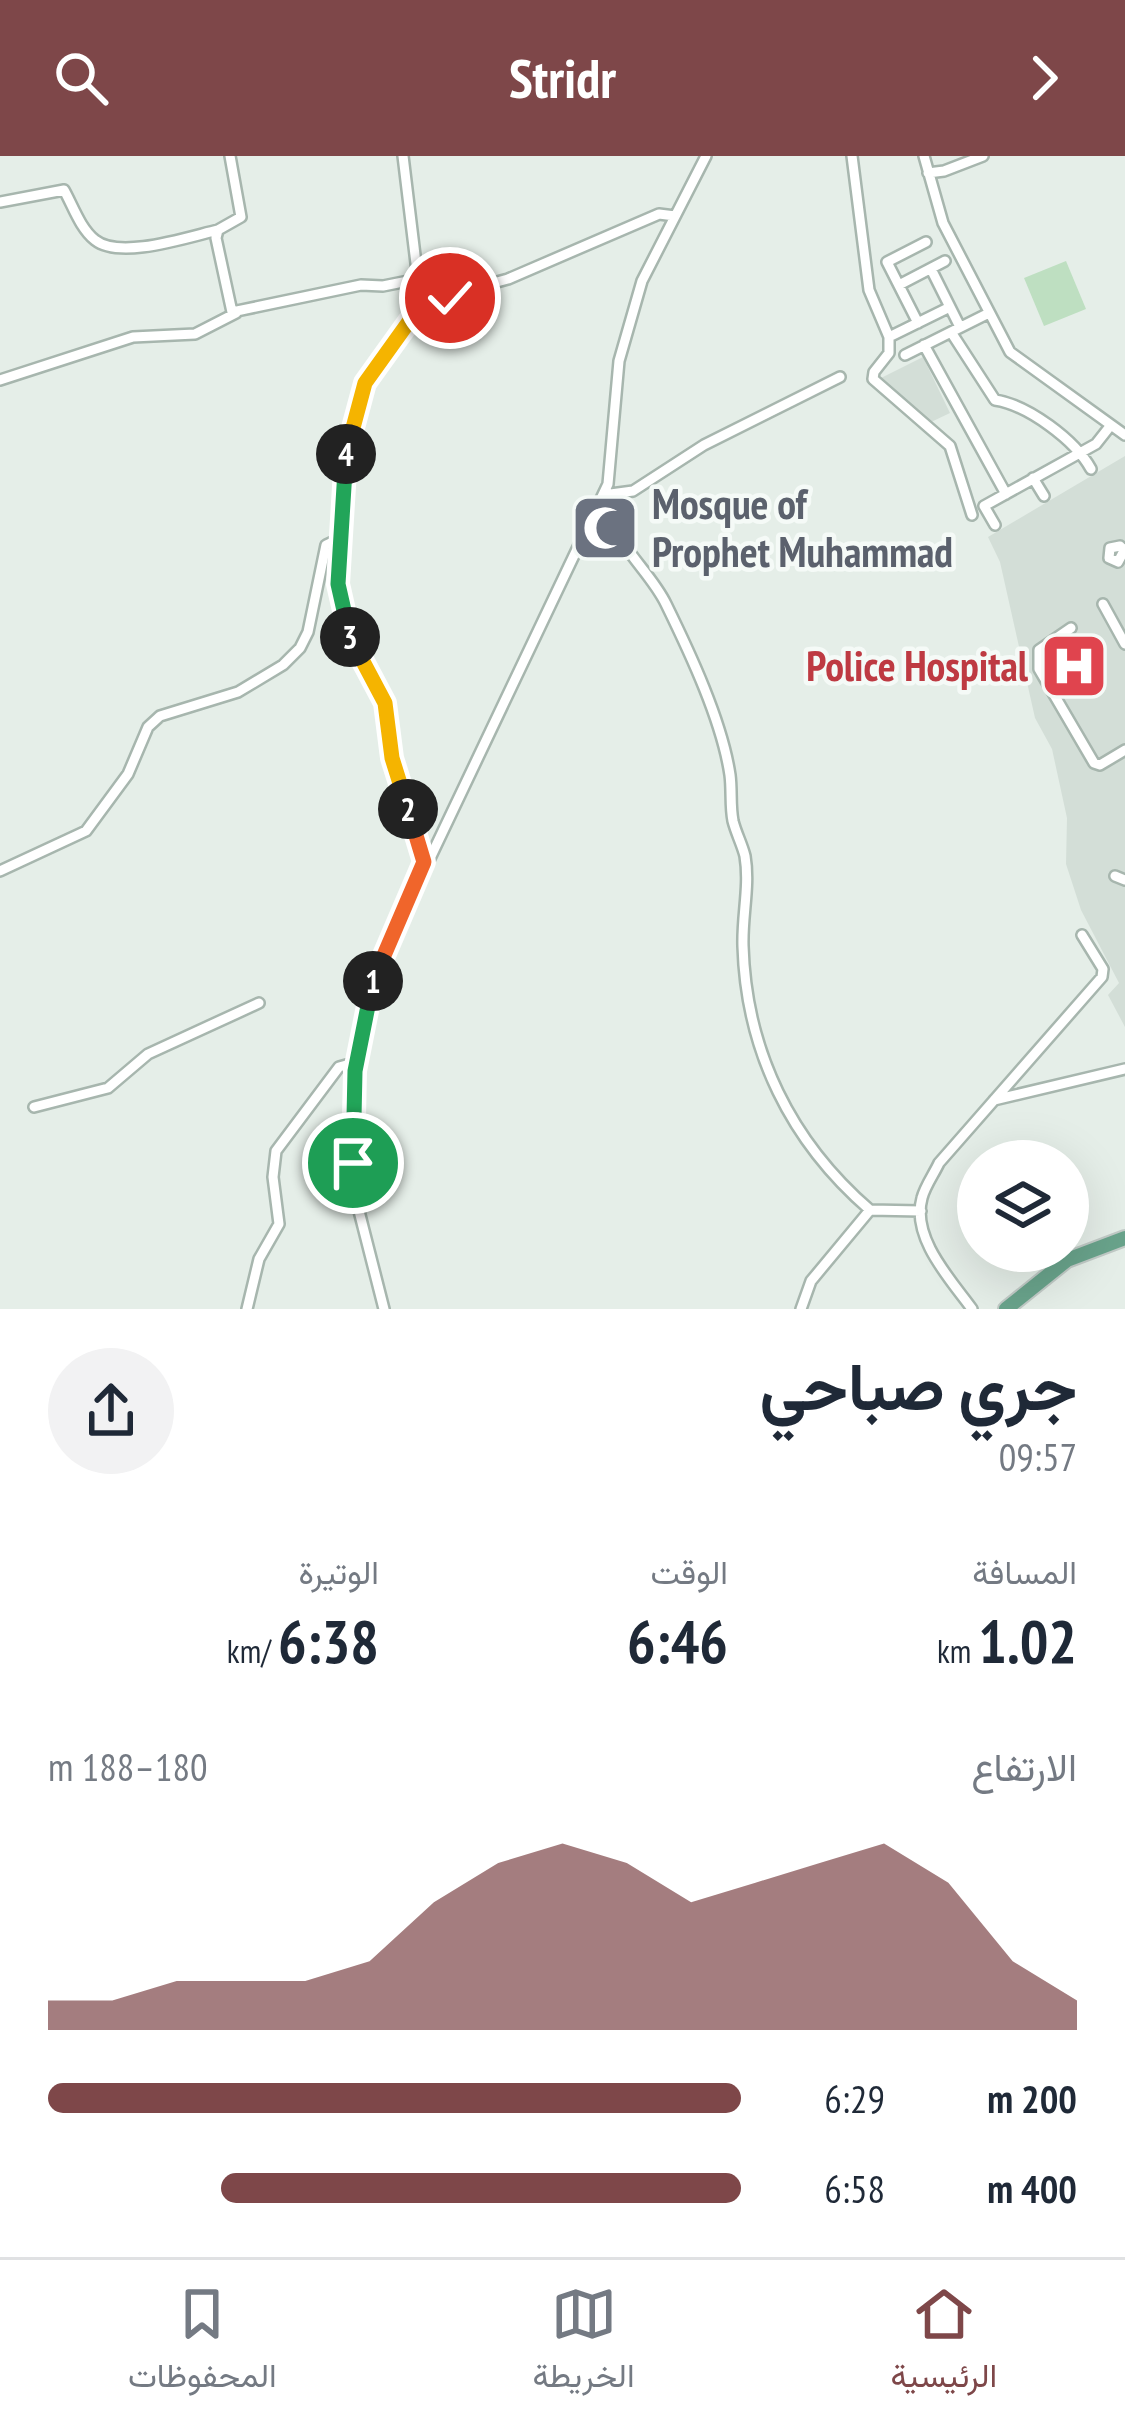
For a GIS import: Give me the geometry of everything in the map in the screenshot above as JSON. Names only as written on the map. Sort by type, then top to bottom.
[{"type":"main road","points":[[1006,1309],[1067,1261],[1125,1242]]},
{"type":"main road","points":[[1018,1309],[1072,1266],[1125,1242]]},
{"type":"street","points":[[0,202],[64,190],[96,241],[137,248],[218,230],[241,218],[230,156]]},
{"type":"street","points":[[404,156],[418,279],[416,304],[413,316],[365,383],[354,415],[342,478],[338,584],[351,640],[385,703],[392,758],[424,862]]},
{"type":"street","points":[[384,1309],[359,1211],[353,1163],[357,1062],[375,974],[424,862],[474,770],[608,484],[619,361],[642,281],[706,156]]},
{"type":"street","points":[[852,156],[869,290],[889,337],[889,353],[874,372],[875,384],[950,446],[972,514]]},
{"type":"street","points":[[924,156],[943,224],[1010,352],[1125,434]]},
{"type":"street","points":[[928,173],[944,172],[983,156]]},
{"type":"street","points":[[416,304],[508,279],[658,214],[675,216]]},
{"type":"street","points":[[218,230],[229,308],[236,314]]},
{"type":"street","points":[[918,323],[887,262],[926,242]]},
{"type":"street","points":[[898,285],[945,261]]},
{"type":"street","points":[[931,269],[950,307],[955,330],[995,400],[1011,403],[1081,451],[1091,469]]},
{"type":"street","points":[[0,380],[133,337],[195,334],[236,314],[361,285],[418,279]]},
{"type":"street","points":[[889,337],[950,307]]},
{"type":"street","points":[[905,355],[989,313]]},
{"type":"street","points":[[924,345],[1006,494]]},
{"type":"street","points":[[603,495],[633,491],[704,446],[840,377]]},
{"type":"street","points":[[995,525],[984,506],[1096,444],[1112,425]]},
{"type":"street","points":[[1033,478],[1044,496]]},
{"type":"street","points":[[603,495],[611,505],[612,524],[664,598],[717,728],[730,774],[732,818],[746,859],[744,878],[749,893],[742,943],[749,1004],[781,1102],[803,1141],[834,1179],[870,1210],[921,1211]]},
{"type":"street","points":[[0,871],[86,832],[128,775],[148,727],[160,716],[238,692],[283,665],[308,632],[326,545],[341,538]]},
{"type":"street","points":[[1103,604],[1125,644]]},
{"type":"street","points":[[1071,628],[1039,650],[1039,669],[1094,764],[1125,750]]},
{"type":"street","points":[[972,1309],[938,1263],[921,1211],[922,1197],[939,1163],[1102,977],[1103,969],[1082,935]]},
{"type":"street","points":[[34,1106],[108,1088],[148,1054],[259,1004]]},
{"type":"street","points":[[247,1309],[259,1258],[278,1224],[273,1178],[276,1151],[339,1067],[357,1062]]},
{"type":"street","points":[[994,1100],[1125,1069]]},
{"type":"street","points":[[801,1309],[812,1281],[870,1210]]},
{"type":"shaded area","points":[[923,357],[950,413],[929,423],[879,379]]},
{"type":"shaded area","name":"Police Hospital","points":[[1125,456],[1125,1027],[1108,995],[1119,983],[1081,910],[1066,864],[1067,818],[1052,749],[1035,718],[1000,562],[988,537]]},
{"type":"green space","points":[[1066,261],[1086,309],[1044,326],[1024,278]]},
{"type":"place","name":"Mosque of Prophet Muhammad","points":[[605,528]]},
{"type":"place","name":"Police Hospital","points":[[1074,666]]},
{"type":"route","points":[[353,1163],[355,1071],[375,974],[424,862],[392,758],[385,703],[351,640],[338,584],[342,478],[365,383],[413,316],[416,304],[450,298]]}]
